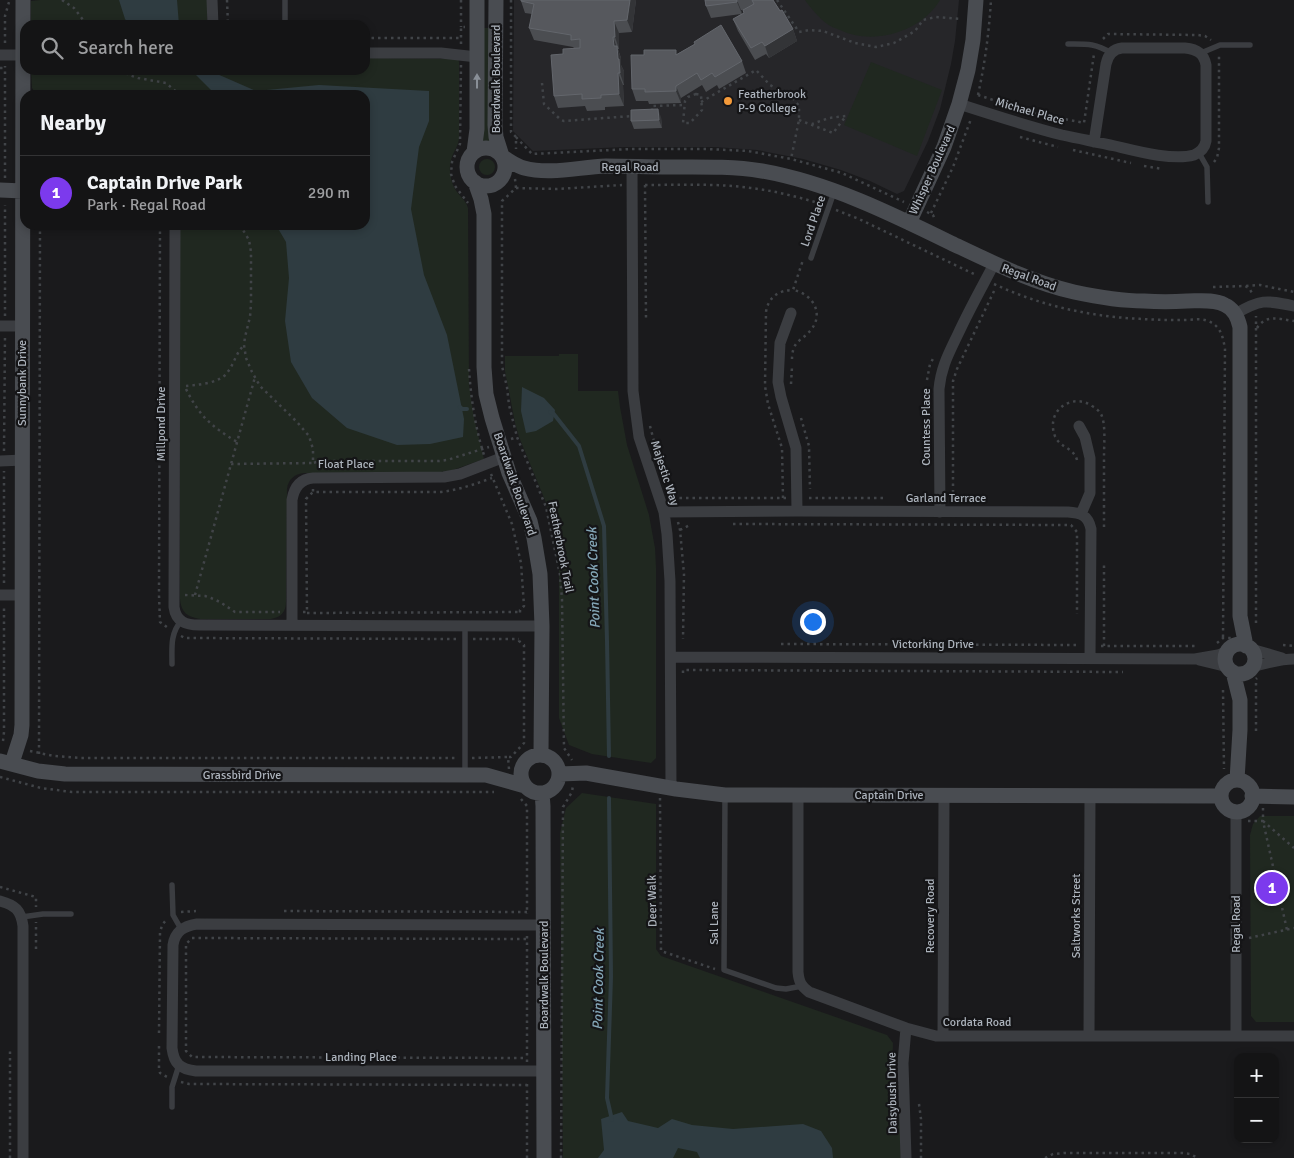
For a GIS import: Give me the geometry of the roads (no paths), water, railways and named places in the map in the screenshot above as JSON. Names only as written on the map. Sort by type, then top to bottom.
[{"type":"street","name":"Sunnybank Drive","points":[[23,0],[23,20]]},
{"type":"street","points":[[212,0],[213,20]]},
{"type":"street","name":"Boardwalk Boulevard","points":[[474,152],[477,129],[477,0]]},
{"type":"street","name":"Boardwalk Boulevard","points":[[484,214],[506,169],[496,137],[496,0]]},
{"type":"street","name":"Whisper Boulevard","points":[[909,223],[944,147],[959,104],[973,40],[976,0]]},
{"type":"street","points":[[1094,142],[1106,64],[1111,52],[1122,48],[1192,49],[1201,53],[1206,61],[1206,133],[1205,144],[1199,152]]},
{"type":"street","points":[[370,53],[477,53]]},
{"type":"street","points":[[3,55],[20,55]]},
{"type":"street","name":"Sunnybank Drive","points":[[23,75],[24,90]]},
{"type":"street","name":"Michael Place","points":[[959,104],[1028,125],[1094,142],[1162,155],[1186,156],[1199,152]]},
{"type":"street","points":[[486,148],[498,151],[506,169],[493,185],[480,185],[468,173],[467,168],[470,157],[474,152],[486,148]]},
{"type":"street","name":"Regal Road","points":[[506,169],[563,170],[607,166],[719,167],[782,175],[834,190],[909,223],[994,264],[1034,280],[1075,292],[1111,298],[1140,301],[1217,302],[1228,306],[1235,314]]},
{"type":"street","name":"Majestic Way","points":[[632,167],[633,391],[639,437],[664,512],[670,557],[671,657],[665,786]]},
{"type":"street","name":"Boardwalk Boulevard","points":[[475,182],[484,206],[484,367],[486,394],[512,480],[530,521],[540,574],[542,626],[541,754]]},
{"type":"street","points":[[2,195],[20,191]]},
{"type":"street","name":"Sunnybank Drive","points":[[6,762],[18,747],[22,725],[23,230]]},
{"type":"street","name":"Millpond Drive","points":[[175,230],[174,595],[176,614],[180,621]]},
{"type":"street","name":"Countess Place","points":[[940,512],[939,389],[941,375],[944,363],[964,321],[994,264]]},
{"type":"street","points":[[1241,671],[1226,659],[1236,646],[1240,616],[1240,327],[1235,314],[1255,303],[1265,301],[1294,306]]},
{"type":"street","points":[[791,313],[780,343],[778,382],[796,448],[797,511]]},
{"type":"street","points":[[0,326],[22,326]]},
{"type":"street","points":[[1079,426],[1090,458],[1090,493],[1081,514],[1088,520],[1091,529],[1090,658]]},
{"type":"street","name":"Float Place","points":[[292,625],[292,500],[294,490],[302,481],[314,478],[444,477],[460,474],[502,450]]},
{"type":"street","points":[[0,460],[22,460]]},
{"type":"street","name":"Garland Terrace","points":[[664,512],[1068,512],[1081,514]]},
{"type":"street","points":[[0,595],[22,595]]},
{"type":"street","points":[[180,621],[199,625],[542,626]]},
{"type":"street","points":[[1236,646],[1255,658],[1241,671],[1238,775],[1257,796],[1294,796]]},
{"type":"street","name":"Victorking Drive","points":[[671,657],[1195,658],[1218,654],[1236,646],[1290,659]]},
{"type":"street","name":"Victorking Drive","points":[[1195,658],[1241,671],[1290,659]]},
{"type":"street","points":[[541,754],[550,757],[567,773],[548,792],[536,793],[525,786],[521,776],[523,765],[530,757],[541,754]]},
{"type":"street","name":"Grassbird Drive","points":[[6,762],[44,772],[83,775],[486,775],[525,786]]},
{"type":"street","name":"Grassbird Drive","points":[[486,775],[523,765]]},
{"type":"street","name":"Captain Drive","points":[[567,773],[586,773],[725,795],[1221,796]]},
{"type":"street","points":[[1238,775],[1222,789],[1221,796],[1225,806],[1236,816],[1257,796]]},
{"type":"street","name":"Boardwalk Boulevard","points":[[542,793],[545,925],[544,1158]]},
{"type":"street","points":[[798,795],[798,972],[802,986]]},
{"type":"street","name":"Recovery Road","points":[[943,1036],[944,796]]},
{"type":"street","name":"Saltworks Street","points":[[1089,1036],[1090,796]]},
{"type":"street","name":"Regal Road","points":[[1236,816],[1236,1036]]},
{"type":"street","points":[[0,901],[16,908],[20,912],[23,926],[23,1158]]},
{"type":"street","points":[[179,1065],[176,1062],[172,1048],[172,945],[175,936],[186,926],[197,924],[545,925]]},
{"type":"street","name":"Cordata Road","points":[[802,986],[809,992],[906,1028],[936,1036],[1294,1036]]},
{"type":"street","name":"Daisybush Drive","points":[[906,1028],[903,1062],[906,1158]]},
{"type":"street","name":"Landing Place","points":[[179,1065],[188,1070],[196,1071],[544,1071]]},
{"type":"lane","points":[[286,0],[286,20]]},
{"type":"lane","points":[[1068,44],[1097,45],[1111,52]]},
{"type":"lane","points":[[1201,53],[1216,46],[1250,45]]},
{"type":"lane","points":[[1199,152],[1207,166],[1208,202]]},
{"type":"lane","name":"Lord Place","points":[[811,258],[834,190]]},
{"type":"lane","points":[[172,664],[172,641],[180,621]]},
{"type":"lane","points":[[466,625],[466,775]]},
{"type":"lane","name":"Sal Lane","points":[[725,795],[724,970],[776,988],[786,989],[802,986]]},
{"type":"lane","points":[[172,885],[173,916],[181,929]]},
{"type":"lane","points":[[22,917],[43,914],[71,914]]},
{"type":"lane","points":[[172,1107],[172,1087],[179,1065]]},
{"type":"waterway","name":"Point Cook Creek","points":[[460,407],[467,409]]},
{"type":"waterway","name":"Point Cook Creek","points":[[550,412],[553,413],[579,446],[604,526],[609,756]]},
{"type":"waterway","name":"Point Cook Creek","points":[[609,798],[611,977],[607,1098],[612,1120]]},
{"type":"place","name":"Featherbrook P-9 College","points":[[728,101]]},
{"type":"place","name":"Captain Drive Park","points":[[1272,888]]}]
